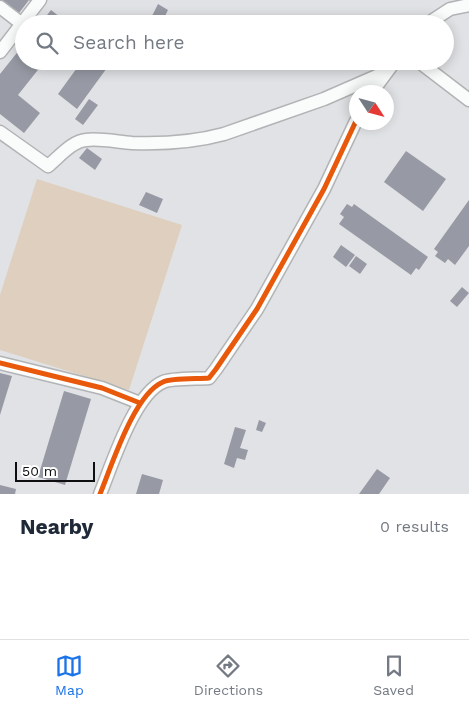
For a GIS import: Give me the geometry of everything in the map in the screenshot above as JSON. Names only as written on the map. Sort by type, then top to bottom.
[{"type":"street","points":[[29,15],[40,0]]},
{"type":"street","points":[[441,15],[450,9],[466,4]]},
{"type":"street","points":[[0,7],[15,19]]},
{"type":"street","points":[[0,52],[15,33]]},
{"type":"street","points":[[430,70],[469,100]]},
{"type":"street","points":[[377,85],[386,72]]},
{"type":"street","points":[[0,132],[48,166],[74,144],[85,140],[134,143],[162,142],[208,138],[224,134],[324,98],[386,72]]},
{"type":"street","points":[[100,494],[140,402],[151,389],[164,381],[208,378],[216,370],[257,310],[324,189],[352,130]]},
{"type":"street","points":[[0,363],[102,388],[140,402]]},
{"type":"shaded area","points":[[37,179],[182,225],[129,390],[0,350],[0,295]]},
{"type":"building","points":[[0,0],[29,0],[15,16],[0,5]]},
{"type":"building","points":[[29,0],[38,0],[34,5]]},
{"type":"building","points":[[158,4],[168,10],[166,15],[152,15]]},
{"type":"building","points":[[51,10],[57,15],[47,15]]},
{"type":"building","points":[[15,55],[15,70],[38,70],[18,95],[40,113],[24,133],[0,114],[0,74]]},
{"type":"building","points":[[75,70],[105,70],[77,109],[58,94]]},
{"type":"building","points":[[89,99],[98,105],[83,125],[75,119]]},
{"type":"building","points":[[87,148],[102,159],[95,170],[79,158]]},
{"type":"building","points":[[406,151],[446,179],[423,211],[384,182]]},
{"type":"building","points":[[146,192],[163,199],[157,213],[139,205]]},
{"type":"building","points":[[469,200],[469,246],[455,265],[448,259],[445,263],[435,256],[438,252],[434,249]]},
{"type":"building","points":[[347,204],[352,207],[354,204],[428,257],[419,270],[416,268],[411,275],[339,224],[344,217],[340,214]]},
{"type":"building","points":[[341,245],[355,255],[346,267],[333,257]]},
{"type":"building","points":[[356,256],[367,264],[360,274],[349,266]]},
{"type":"building","points":[[462,287],[469,293],[457,307],[450,301]]},
{"type":"building","points":[[0,373],[12,376],[0,415]]},
{"type":"building","points":[[64,391],[91,399],[65,485],[38,477]]},
{"type":"building","points":[[259,420],[266,423],[262,432],[256,430]]},
{"type":"building","points":[[235,427],[246,430],[240,448],[248,450],[245,460],[237,458],[234,468],[224,464]]},
{"type":"building","points":[[377,469],[390,478],[379,494],[359,494]]},
{"type":"building","points":[[142,474],[163,480],[159,494],[136,494]]},
{"type":"building","points":[[0,485],[16,489],[15,494],[0,494]]},
{"type":"cycle path","points":[[100,494],[133,415],[152,389],[167,381],[209,378],[216,369],[257,309],[324,189],[352,130]]},
{"type":"cycle path","points":[[0,363],[102,388],[140,403]]}]
